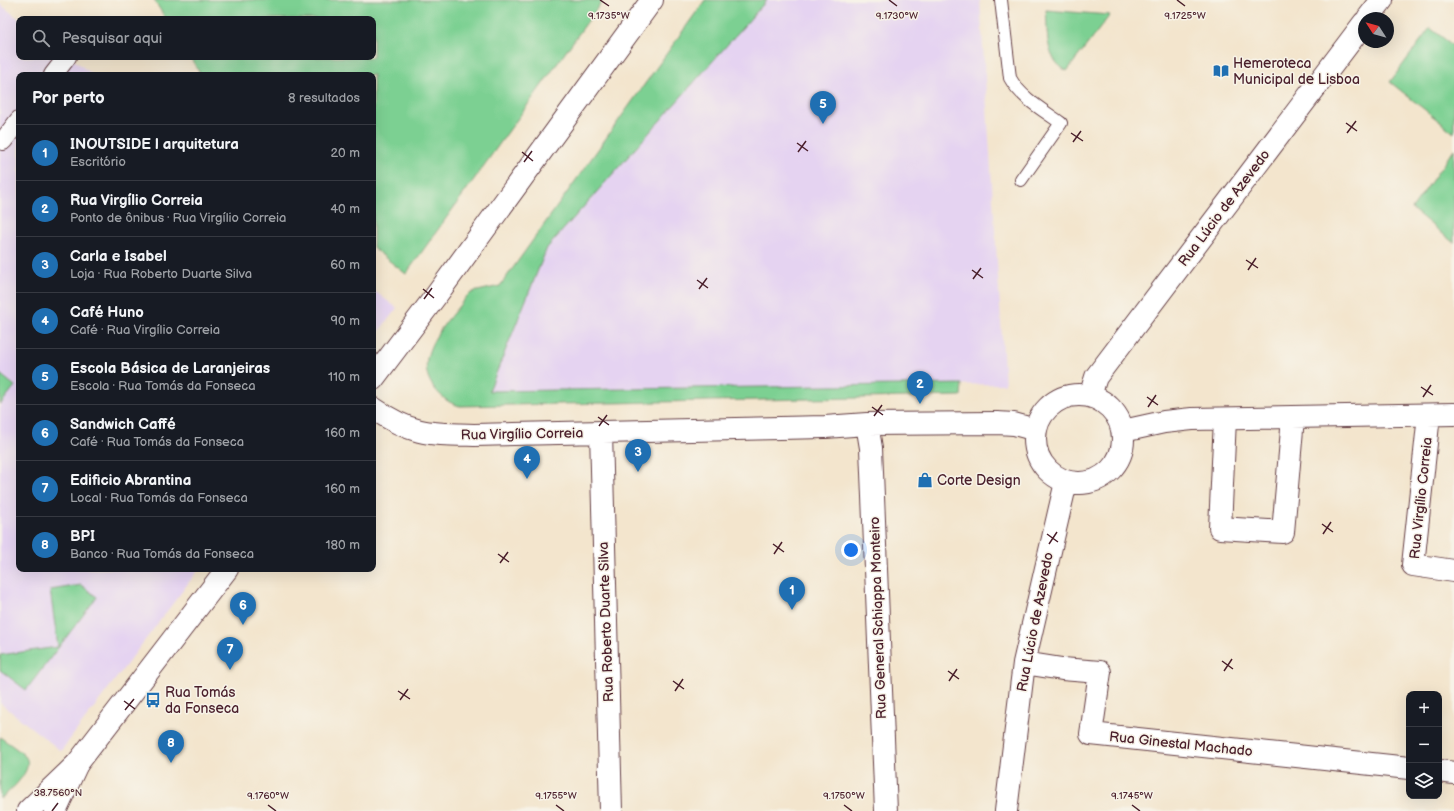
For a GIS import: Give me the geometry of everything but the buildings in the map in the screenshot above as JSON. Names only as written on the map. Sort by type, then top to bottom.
[{"type":"street","points":[[376,374],[435,297],[652,0]]},
{"type":"street","points":[[1373,12],[1382,0]]},
{"type":"street","name":"Rua Lúcio de Azevedo","points":[[1090,396],[1096,377],[1358,31]]},
{"type":"street","points":[[56,72],[65,60]]},
{"type":"street","points":[[3,141],[16,124]]},
{"type":"street","points":[[1078,395],[1090,396],[1101,400],[1112,408],[1124,431],[1124,444],[1114,468],[1104,477],[1092,482],[1079,484],[1066,482],[1054,476],[1041,461],[1035,443],[1036,430],[1040,419],[1056,402],[1066,397],[1078,395]]},
{"type":"street","name":"Rua Virgílio Correia","points":[[376,410],[389,419],[407,428],[428,434],[474,435],[868,424],[997,423],[1014,424],[1036,430]]},
{"type":"street","name":"Rua Virgílio Correia","points":[[1124,431],[1164,422],[1192,419],[1454,414]]},
{"type":"street","name":"Rua Virgílio Correia","points":[[1429,415],[1413,565],[1454,571]]},
{"type":"street","points":[[1225,419],[1220,528],[1283,532],[1293,418]]},
{"type":"street","name":"Rua General Schiappa Monteiro","points":[[868,424],[871,448],[886,811]]},
{"type":"street","name":"Rua Roberto Duarte Silva","points":[[601,432],[611,811]]},
{"type":"street","name":"Rua Lúcio de Azevedo","points":[[1006,811],[1024,663],[1066,482]]},
{"type":"street","points":[[28,811],[78,764],[225,572]]},
{"type":"street","name":"Rua Ginestal Machado","points":[[1024,663],[1062,669],[1100,672],[1091,734],[1406,768]]},
{"type":"street","points":[[55,811],[78,764]]},
{"type":"street","points":[[1442,771],[1454,773]]},
{"type":"lane","points":[[1001,0],[1010,78],[1016,88],[1024,96],[1061,123],[1021,180]]},
{"type":"shaded area","points":[[767,0],[980,0],[1005,384],[488,391],[547,248]]},
{"type":"shaded area","points":[[0,4],[16,17],[16,60],[74,60],[89,72],[16,72],[16,572],[197,572],[61,751],[0,703]]},
{"type":"shaded area","points":[[376,292],[397,308],[376,335]]},
{"type":"green space","points":[[154,0],[603,0],[406,274],[376,250],[376,72],[199,72],[192,60],[376,60],[376,16],[164,16]]},
{"type":"green space","points":[[705,0],[767,0],[547,248],[489,391],[962,384],[961,396],[460,406],[449,402],[435,389],[428,377],[426,364],[434,340],[467,296],[473,292],[500,286]]},
{"type":"green space","points":[[1046,10],[1110,15],[1067,71],[1054,60],[1051,52],[1047,36]]},
{"type":"green space","points":[[1430,28],[1454,46],[1454,133],[1390,82]]},
{"type":"green space","points":[[1454,149],[1454,243],[1412,209]]},
{"type":"green space","points":[[0,374],[15,386],[0,405]]},
{"type":"green space","points":[[81,585],[97,597],[26,690],[0,670],[0,655],[58,647],[50,590]]},
{"type":"green space","points":[[0,737],[25,756],[27,767],[15,786],[0,799]]},
{"type":"place","name":"Hemeroteca Municipal de Lisboa","points":[[1221,71]]},
{"type":"place","name":"Escola Básica de Laranjeiras","points":[[823,124]]},
{"type":"place","name":"Rua Virgílio Correia","points":[[920,404]]},
{"type":"place","name":"Carla e Isabel","points":[[638,472]]},
{"type":"place","name":"Café Huno","points":[[527,479]]},
{"type":"place","name":"Corte Design","points":[[925,480]]},
{"type":"place","name":"INOUTSIDE | arquitetura","points":[[792,610]]},
{"type":"place","name":"Sandwich Caffé","points":[[243,625]]},
{"type":"place","name":"Edificio Abrantina","points":[[230,670]]},
{"type":"place","name":"Rua Tomás da Fonseca","points":[[153,700]]},
{"type":"place","name":"BPI","points":[[171,763]]}]
